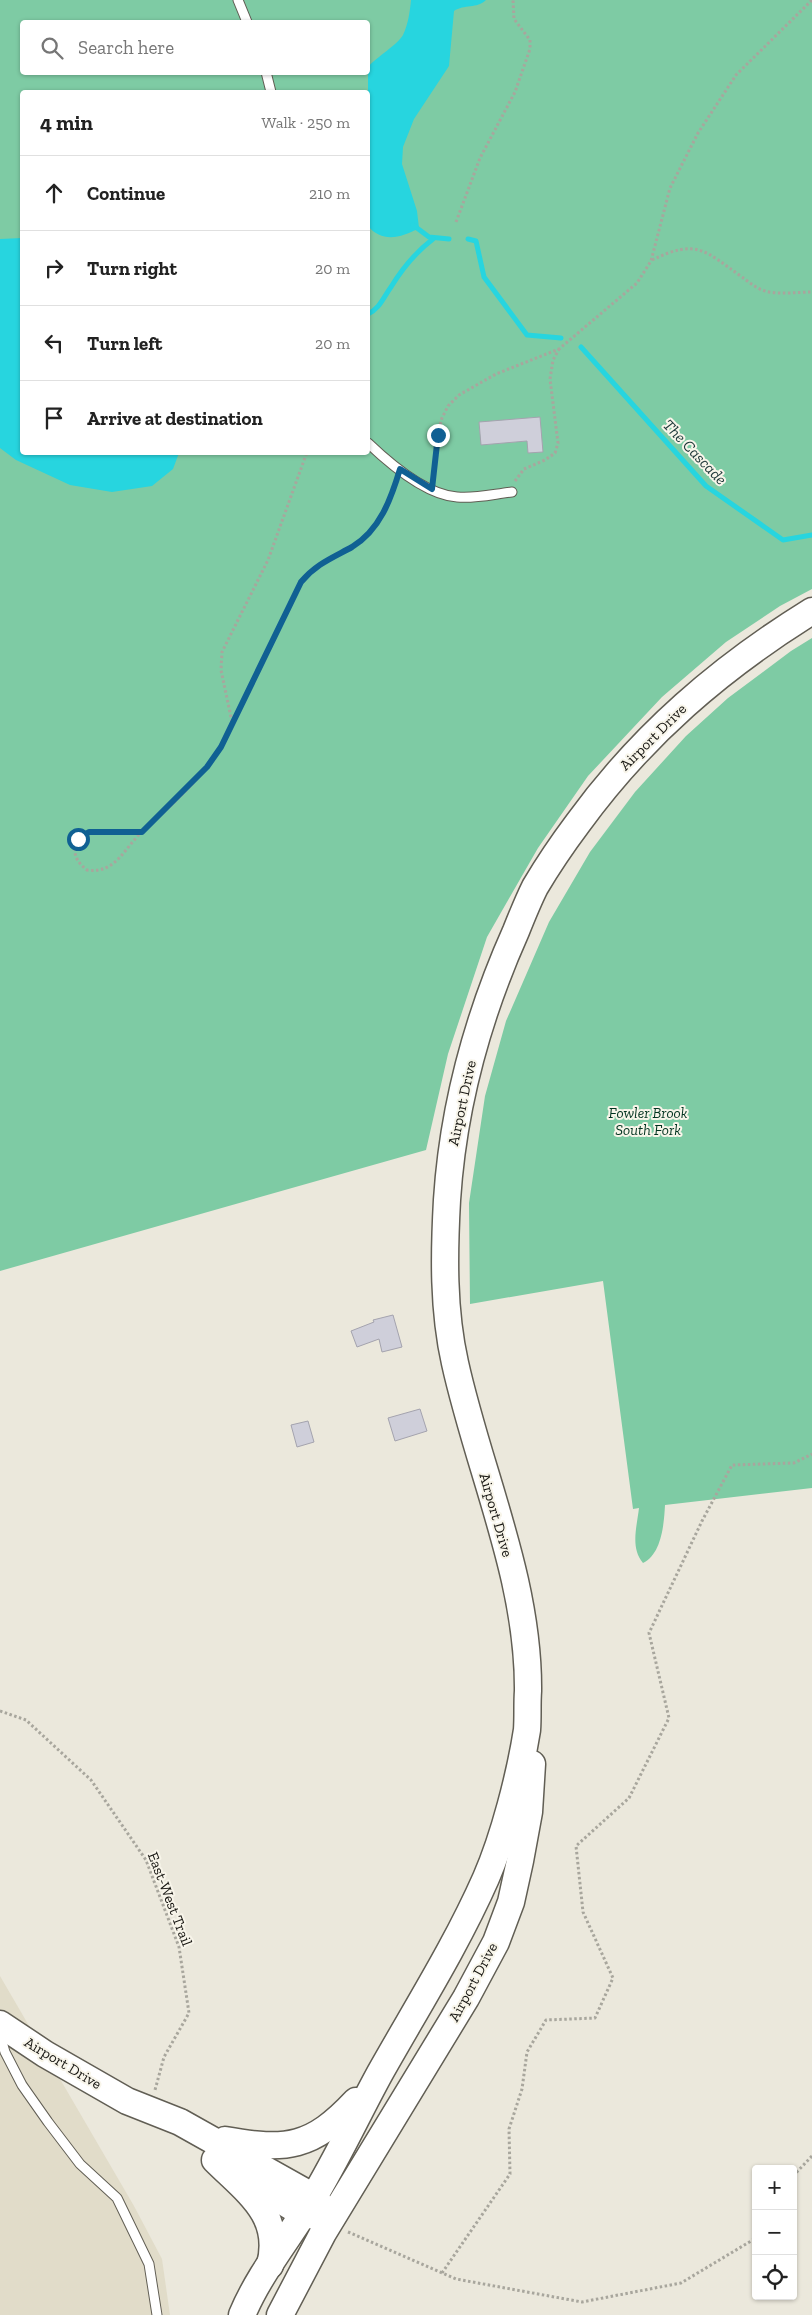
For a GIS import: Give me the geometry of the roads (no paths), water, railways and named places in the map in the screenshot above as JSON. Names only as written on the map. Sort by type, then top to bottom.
[{"type":"main road","name":"Airport Drive","points":[[309,2206],[465,1922],[487,1875],[503,1830],[527,1727],[528,1674],[522,1617],[513,1574],[464,1403],[447,1320],[446,1215],[450,1164],[460,1104],[473,1048],[491,989],[535,887],[599,795],[628,759],[692,699],[763,641],[812,611]]},
{"type":"main road","name":"Airport Drive","points":[[180,2122],[309,2206],[332,2228],[466,1998],[502,1926],[511,1902],[529,1812],[532,1769],[527,1716]]},
{"type":"main road","name":"Airport Drive","points":[[0,2024],[45,2054],[127,2100],[222,2139],[263,2146],[290,2144],[312,2137],[336,2123],[358,2099],[393,2050]]},
{"type":"main road","name":"Airport Drive","points":[[127,2100],[171,2133],[216,2160],[309,2206]]},
{"type":"main road","points":[[216,2160],[259,2203],[268,2218],[274,2249],[269,2268]]},
{"type":"main road","points":[[242,2315],[269,2268],[309,2206]]},
{"type":"main road","points":[[280,2315],[332,2228]]},
{"type":"lane","points":[[238,0],[246,20]]},
{"type":"lane","points":[[267,75],[270,90]]},
{"type":"lane","points":[[370,445],[400,469],[432,489],[457,497],[512,492]]},
{"type":"lane","points":[[0,2035],[5,2052],[22,2085],[48,2122],[80,2164],[117,2198],[149,2264],[157,2315]]},
{"type":"water","points":[[411,0],[486,0],[479,5],[454,11],[449,66],[414,119],[403,147],[402,164],[417,211],[419,228],[399,236],[386,237],[379,235],[370,228],[370,90],[368,90],[368,75],[370,75],[370,65],[403,35]]},
{"type":"water","points":[[20,238],[20,455],[178,455],[173,469],[152,486],[112,492],[70,485],[16,460],[0,448],[0,239]]},
{"type":"waterway","name":"The Cascade","points":[[413,225],[429,237],[449,239]]},
{"type":"waterway","points":[[370,313],[378,306],[410,261],[433,239]]},
{"type":"waterway","name":"The Cascade","points":[[468,239],[476,241],[484,277],[527,335],[561,338]]},
{"type":"waterway","name":"The Cascade","points":[[581,347],[706,486],[783,540],[812,535]]},
{"type":"park label","name":"Fowler Brook South Fork","points":[[648,1122]]}]
